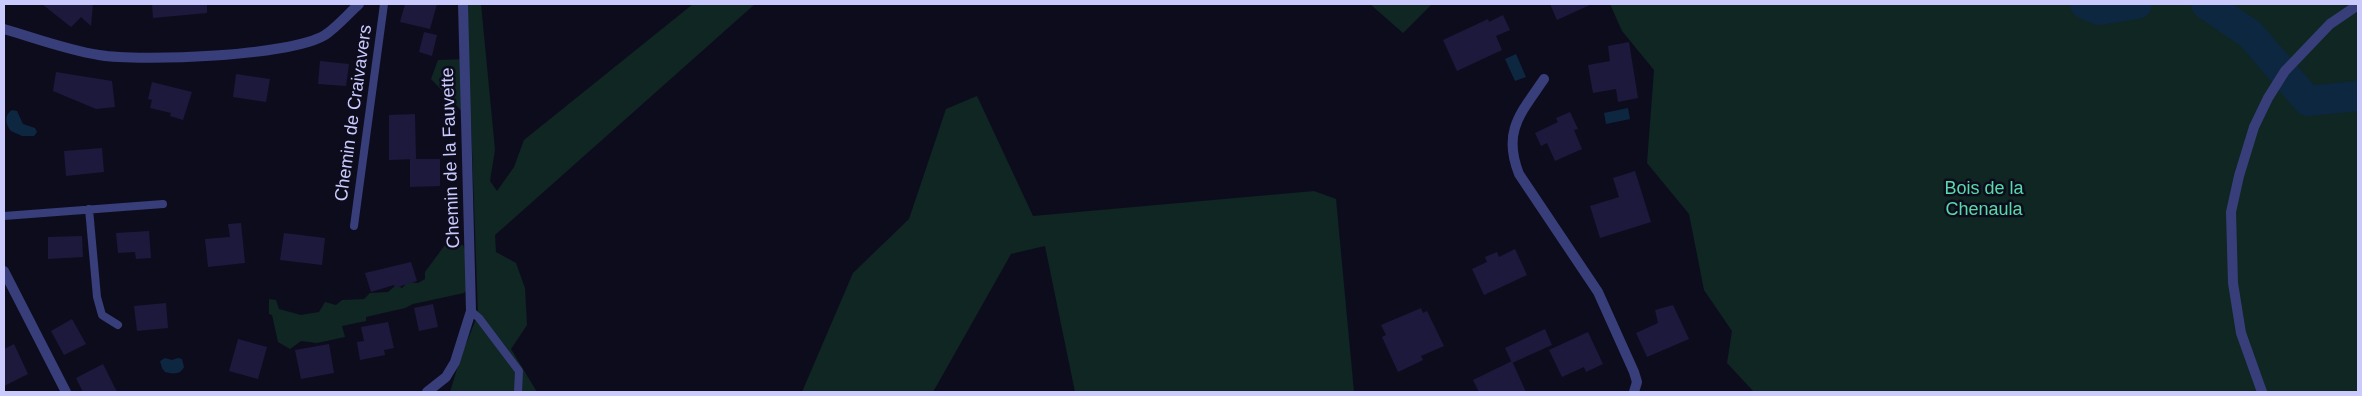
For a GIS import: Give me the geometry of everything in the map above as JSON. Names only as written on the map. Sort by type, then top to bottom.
[{"type":"street","name":"Chemin de Craivavers","points":[[4,29],[98,55],[131,59],[214,54],[290,47],[308,42],[326,34],[358,4]]},
{"type":"street","name":"Chemin de la Fauvette","points":[[427,392],[446,377],[456,362],[471,311],[463,4]]},
{"type":"street","points":[[2262,392],[2241,333],[2233,283],[2231,212],[2245,153],[2268,98],[2285,71],[2330,24],[2358,5]]},
{"type":"street","points":[[1544,78],[1519,116],[1511,148],[1515,163],[1519,174],[1598,292],[1634,372],[1637,382],[1634,392]]},
{"type":"street","points":[[4,271],[66,392]]},
{"type":"lane","name":"Chemin de Craivavers","points":[[354,226],[384,4]]},
{"type":"lane","points":[[4,216],[164,204]]},
{"type":"lane","points":[[89,210],[97,297],[102,315],[118,325]]},
{"type":"lane","points":[[471,311],[479,318],[519,371],[518,392]]},
{"type":"green space","points":[[466,4],[481,4],[495,150],[490,181],[497,191],[514,167],[524,140],[693,4],[755,4],[495,235],[496,252],[516,263],[525,288],[527,325],[511,349],[537,392],[450,392],[460,359],[478,314],[471,121],[431,79],[438,60],[468,59]]},
{"type":"green space","points":[[1370,4],[1432,4],[1403,33]]},
{"type":"green space","name":"Bois de la Chenaula","points":[[1610,4],[2358,4],[2358,392],[1754,392],[1727,363],[1732,331],[1704,290],[1689,214],[1647,163],[1654,70],[1622,31]]},
{"type":"green space","points":[[977,96],[1033,216],[1314,191],[1336,199],[1354,392],[1075,392],[1045,246],[1011,254],[933,392],[802,392],[853,273],[909,219],[946,109]]},
{"type":"green space","points":[[445,245],[463,245],[469,261],[470,285],[464,293],[366,317],[366,321],[342,326],[345,337],[317,343],[301,341],[290,349],[278,342],[272,315],[269,314],[269,299],[276,300],[279,309],[301,315],[319,312],[325,302],[336,305],[342,300],[364,299],[370,293],[388,292],[396,285],[402,288],[408,282],[418,283],[425,279],[425,272]]},
{"type":"water","points":[[1516,54],[1526,77],[1515,81],[1505,59]]},
{"type":"water","points":[[1628,108],[1630,119],[1606,124],[1604,113]]},
{"type":"water","points":[[12,110],[17,111],[23,124],[35,128],[37,132],[34,136],[22,136],[11,131],[6,120],[9,112]]},
{"type":"water","points":[[165,358],[172,360],[182,359],[184,367],[176,373],[165,372],[160,361]]},
{"type":"building","points":[[42,4],[93,4],[91,26],[81,17],[71,27]]},
{"type":"building","points":[[152,4],[207,4],[207,13],[153,18]]},
{"type":"building","points":[[405,4],[437,4],[430,29],[400,22]]},
{"type":"building","points":[[1550,4],[1592,4],[1557,20]]},
{"type":"building","points":[[1503,15],[1510,30],[1496,36],[1502,50],[1457,71],[1443,40],[1488,19],[1489,22]]},
{"type":"building","points":[[424,32],[437,35],[432,56],[419,52]]},
{"type":"building","points":[[1629,42],[1638,98],[1618,102],[1616,89],[1593,93],[1588,65],[1610,61],[1608,46]]},
{"type":"building","points":[[320,61],[349,64],[346,86],[318,84]]},
{"type":"building","points":[[56,72],[112,81],[115,107],[96,109],[53,91]]},
{"type":"building","points":[[236,74],[270,79],[266,102],[233,97]]},
{"type":"building","points":[[152,82],[192,92],[183,120],[170,116],[171,113],[150,108],[152,100],[148,99]]},
{"type":"building","points":[[1570,112],[1578,129],[1574,130],[1582,149],[1555,161],[1547,143],[1541,146],[1535,133],[1558,122],[1556,118]]},
{"type":"building","points":[[415,114],[416,159],[389,160],[389,115]]},
{"type":"building","points":[[102,148],[104,172],[66,176],[64,151]]},
{"type":"building","points":[[410,159],[440,159],[440,186],[410,187]]},
{"type":"building","points":[[1635,171],[1651,222],[1600,238],[1590,206],[1619,197],[1613,178]]},
{"type":"building","points":[[241,223],[245,263],[208,267],[205,239],[230,237],[228,224]]},
{"type":"building","points":[[149,231],[151,258],[136,259],[135,252],[118,253],[116,233]]},
{"type":"building","points":[[284,233],[325,238],[322,265],[280,260]]},
{"type":"building","points":[[82,236],[83,257],[48,259],[48,237]]},
{"type":"building","points":[[1515,249],[1527,275],[1484,295],[1472,269],[1487,262],[1485,257],[1497,252],[1499,257]]},
{"type":"building","points":[[411,262],[417,281],[395,288],[394,285],[371,292],[365,273]]},
{"type":"building","points":[[166,303],[168,328],[137,331],[134,306]]},
{"type":"building","points":[[433,304],[438,327],[419,331],[414,308]]},
{"type":"building","points":[[1673,305],[1689,339],[1647,357],[1636,333],[1658,323],[1655,310]]},
{"type":"building","points":[[1421,308],[1423,313],[1427,311],[1444,346],[1421,356],[1423,360],[1398,372],[1382,337],[1386,335],[1381,325]]},
{"type":"building","points":[[72,319],[86,344],[64,355],[51,331]]},
{"type":"building","points":[[388,322],[394,348],[384,350],[385,355],[360,360],[357,342],[364,341],[361,327]]},
{"type":"building","points":[[1545,329],[1552,345],[1512,363],[1505,348]]},
{"type":"building","points":[[1588,332],[1603,364],[1586,372],[1584,367],[1562,377],[1549,350]]},
{"type":"building","points":[[238,339],[267,347],[258,379],[229,371]]},
{"type":"building","points":[[14,344],[28,374],[4,386],[4,349]]},
{"type":"building","points":[[329,344],[334,373],[301,379],[295,350]]},
{"type":"building","points":[[1512,361],[1526,392],[1479,392],[1473,380]]},
{"type":"building","points":[[103,364],[117,392],[83,392],[76,378]]},
{"type":"waterway","points":[[2085,4],[2099,10],[2137,4]]},
{"type":"waterway","points":[[2206,4],[2250,34],[2308,101],[2358,96]]}]
